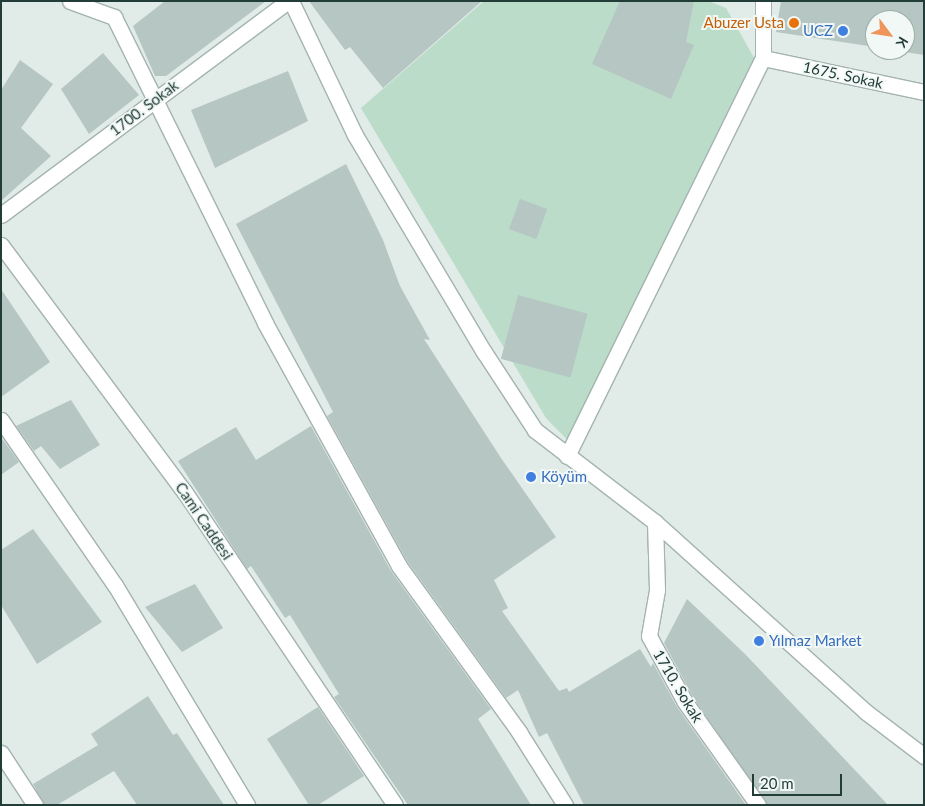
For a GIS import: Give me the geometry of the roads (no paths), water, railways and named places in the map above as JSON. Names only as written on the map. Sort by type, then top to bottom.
[{"type":"street","points":[[70,1],[114,17],[156,98],[191,178],[265,323],[398,566],[519,732],[565,805]]},
{"type":"street","points":[[289,1],[355,135],[484,352],[534,430],[655,522],[866,712],[924,756]]},
{"type":"street","name":"1700. Sokak","points":[[1,215],[289,1]]},
{"type":"street","points":[[567,456],[763,58],[763,1]]},
{"type":"street","name":"1675. Sokak","points":[[763,58],[924,92]]},
{"type":"street","name":"Cami Caddesi","points":[[1,245],[184,491],[395,805]]},
{"type":"street","points":[[1,420],[116,585],[247,805]]},
{"type":"street","name":"1710. Sokak","points":[[655,522],[657,590],[649,636],[685,702],[758,805]]},
{"type":"street","points":[[1,754],[35,805]]},
{"type":"place","name":"Abuzer Usta","points":[[794,23]]},
{"type":"place","name":"UCZ","points":[[843,31]]},
{"type":"place","name":"Köyüm","points":[[531,477]]},
{"type":"place","name":"Yılmaz Market","points":[[759,641]]}]
